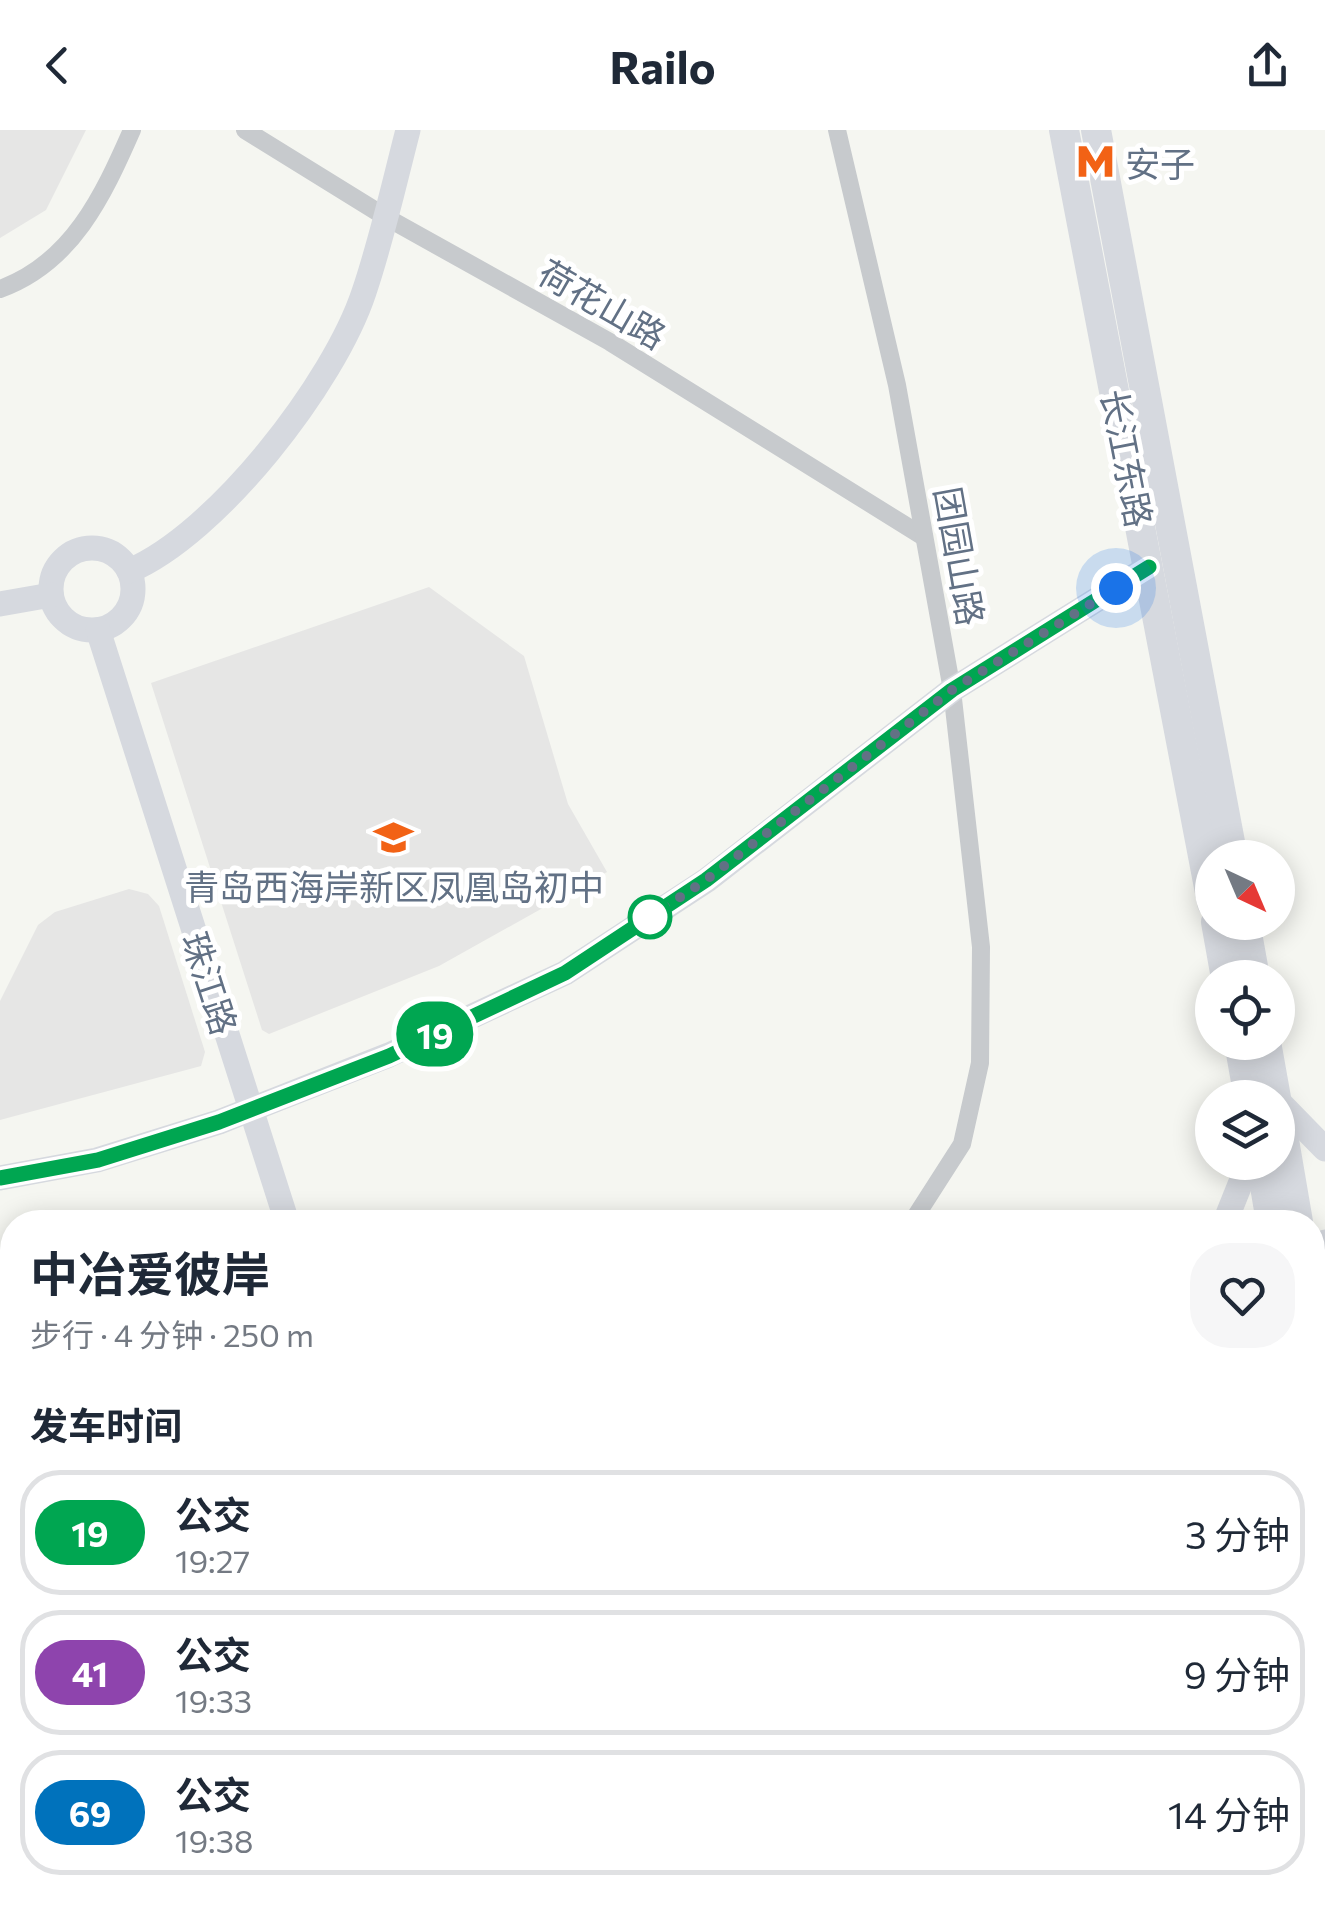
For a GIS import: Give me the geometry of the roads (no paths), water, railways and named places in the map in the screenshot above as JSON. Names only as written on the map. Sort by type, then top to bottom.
[{"type":"main road","name":"长江东路","points":[[1064,130],[1200,840]]},
{"type":"main road","name":"长江东路","points":[[1096,130],[1230,840]]},
{"type":"main road","points":[[1264,1180],[1269,1210]]},
{"type":"main road","points":[[1291,1180],[1296,1210]]},
{"type":"street","points":[[0,289],[22,281],[69,246],[112,176],[132,130]]},
{"type":"street","name":"荷花山路","points":[[245,130],[384,216],[610,342],[924,538]]},
{"type":"street","points":[[128,571],[158,558],[203,521],[274,443],[331,364],[364,294],[408,130]]},
{"type":"street","name":"团园山路","points":[[836,130],[897,385],[952,690],[981,947],[980,1063],[962,1144],[920,1210]]},
{"type":"street","points":[[86,548],[108,552],[128,571],[130,604],[112,625],[98,630],[70,624],[56,610],[50,595],[51,580],[61,562],[86,548]]},
{"type":"street","points":[[0,1178],[98,1160],[252,1107],[389,1056],[565,973],[706,880],[952,690],[1149,567]]},
{"type":"street","points":[[0,604],[50,595]]},
{"type":"street","name":"珠江路","points":[[98,630],[283,1210]]},
{"type":"street","points":[[1295,1119],[1325,1149]]},
{"type":"street","points":[[1230,1210],[1242,1180]]},
{"type":"place","name":"安子","points":[[1095,162]]},
{"type":"place","name":"青岛西海岸新区凤凰岛初中","points":[[394,838]]}]
